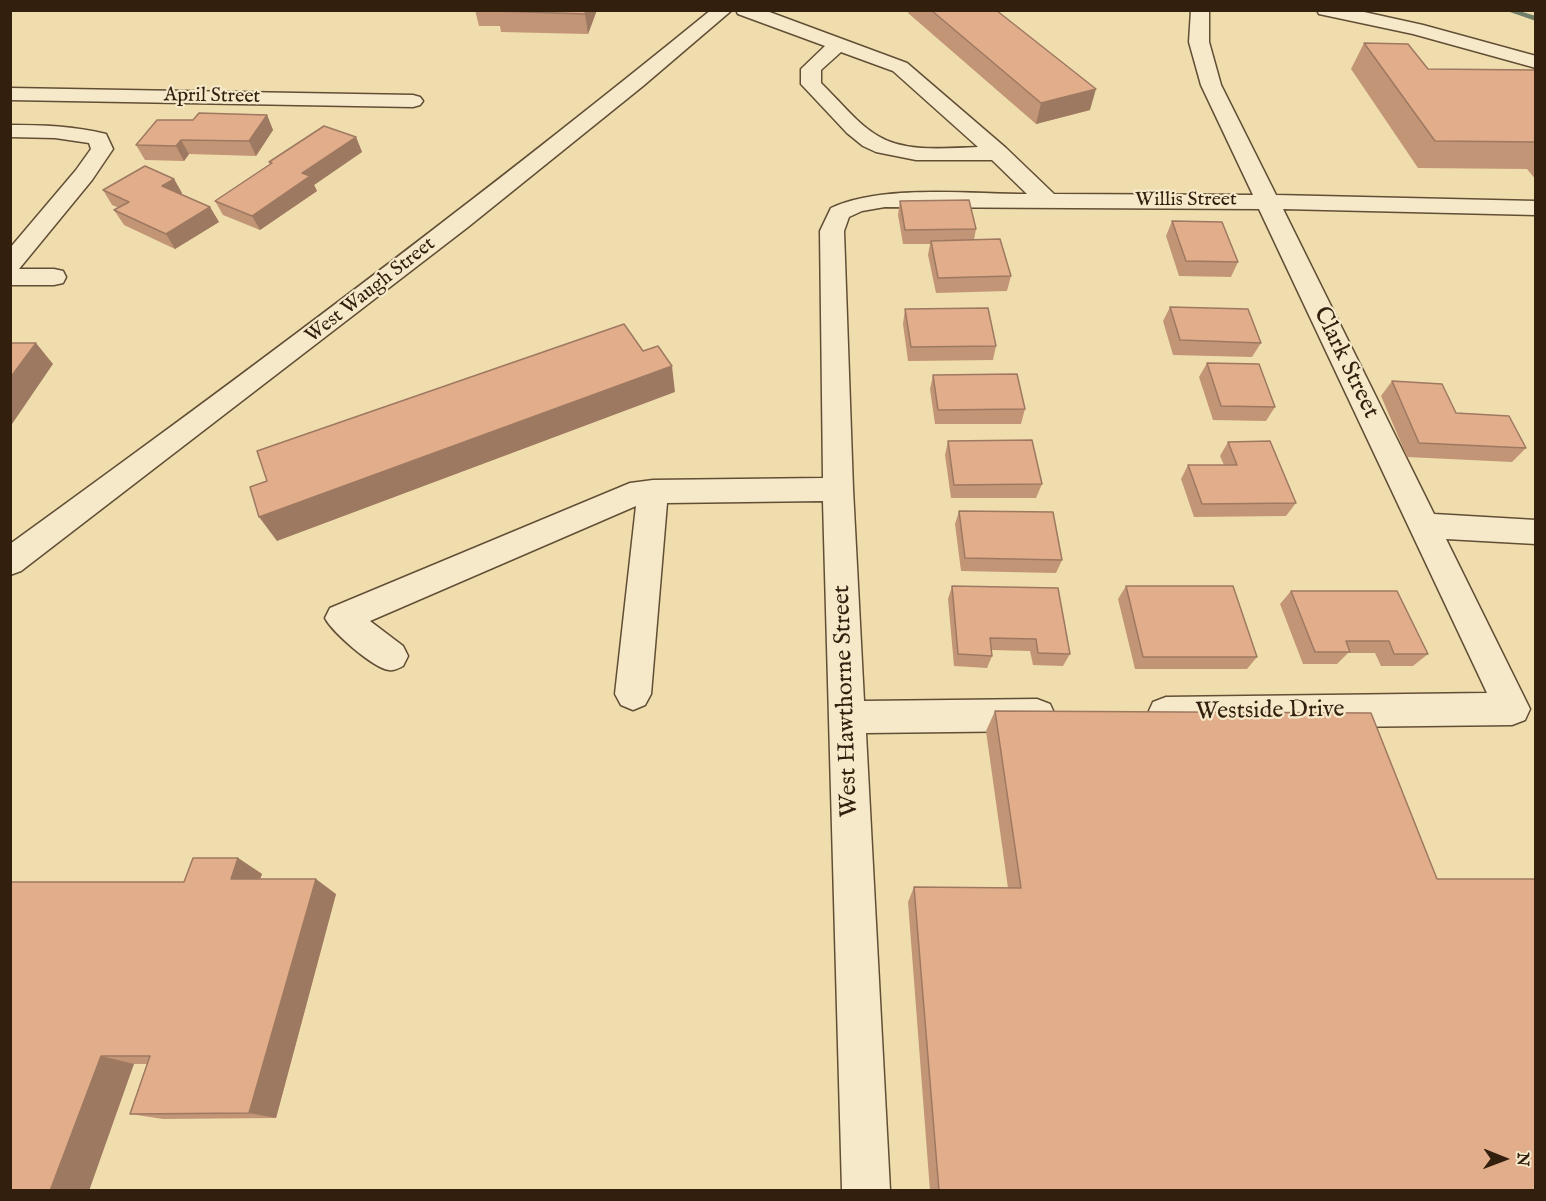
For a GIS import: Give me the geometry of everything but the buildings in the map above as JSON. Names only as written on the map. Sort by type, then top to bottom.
[{"type":"street","name":"West Waugh Street","points":[[10,562],[242,390],[564,141],[723,10]]},
{"type":"street","points":[[746,10],[900,67],[999,153],[1048,201]]},
{"type":"street","name":"Clark Street","points":[[1200,10],[1199,42],[1211,85],[1512,709]]},
{"type":"street","points":[[1326,10],[1416,28],[1536,62]]},
{"type":"street","points":[[839,43],[811,69],[811,84],[872,141],[896,150],[920,153],[999,153]]},
{"type":"street","name":"April Street","points":[[12,96],[413,101]]},
{"type":"street","points":[[10,131],[85,135],[98,139],[102,149],[10,264]]},
{"type":"street","name":"Willis Street","points":[[839,213],[856,205],[885,200],[1267,202],[1536,208]]},
{"type":"street","name":"West Hawthorne Street","points":[[839,213],[832,231],[838,489],[866,1191]]},
{"type":"street","points":[[10,277],[54,278]]},
{"type":"street","points":[[391,656],[342,618],[630,495],[653,492],[838,489]]},
{"type":"street","points":[[633,694],[653,492]]},
{"type":"street","points":[[1425,526],[1536,532]]},
{"type":"street","name":"Westside Drive","points":[[1132,714],[1512,709]]},
{"type":"street","points":[[848,717],[1073,714]]},
{"type":"waterway","points":[[1507,10],[1536,19]]}]
